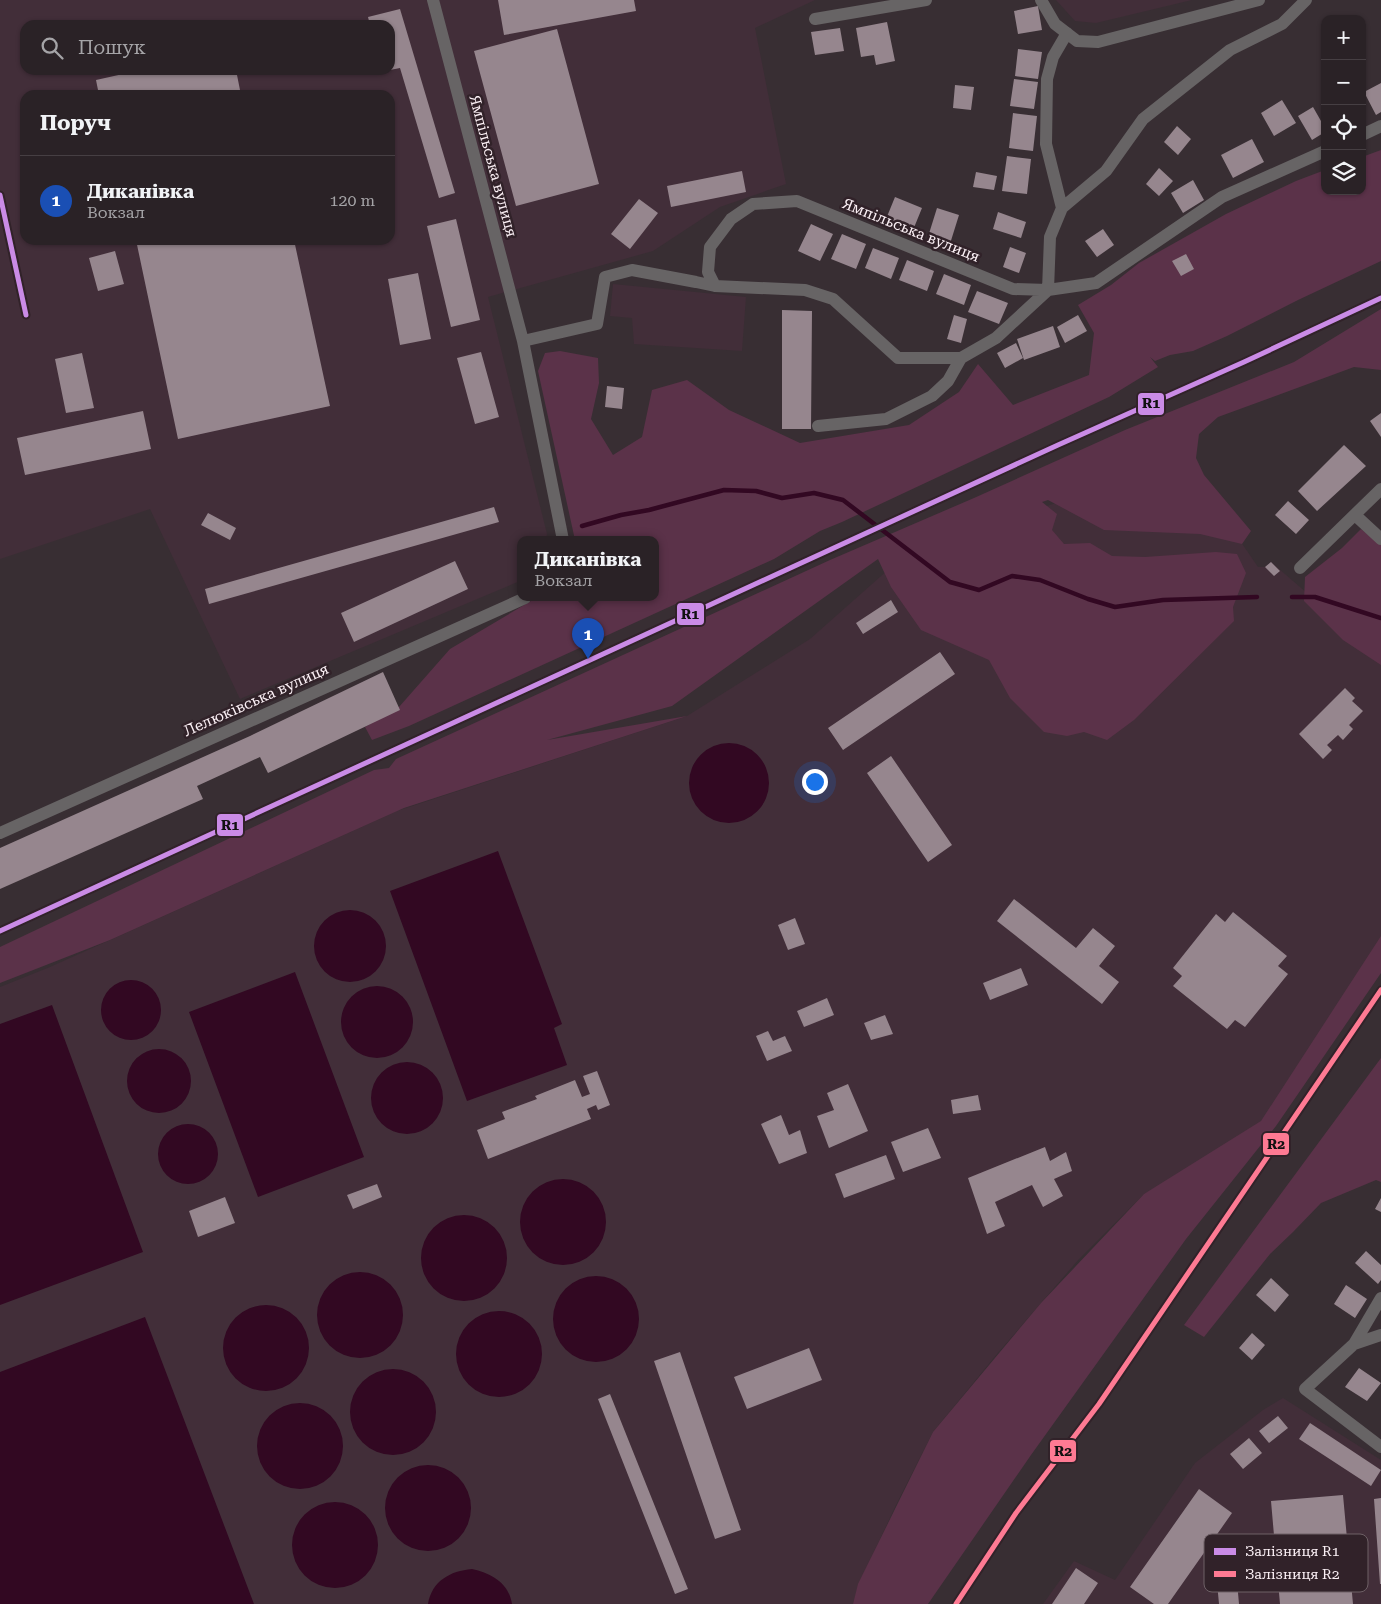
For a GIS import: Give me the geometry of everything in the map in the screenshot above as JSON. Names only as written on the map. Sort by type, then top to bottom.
[{"type":"street","name":"Ямпільська вулиця","points":[[433,0],[523,341],[562,536]]},
{"type":"street","points":[[815,19],[926,0]]},
{"type":"street","points":[[1041,0],[1055,24],[1067,33],[1078,41],[1098,42],[1259,0]]},
{"type":"street","points":[[523,341],[597,324],[605,277],[632,270],[715,286],[805,290],[833,299],[898,358],[961,358],[996,338],[1048,290],[1050,237],[1062,208],[1106,171],[1143,119],[1230,50],[1282,24],[1306,0]]},
{"type":"street","points":[[1062,208],[1046,144],[1047,78],[1053,57],[1067,33]]},
{"type":"street","points":[[1366,133],[1381,126]]},
{"type":"street","name":"Ямпільська вулиця","points":[[715,286],[708,272],[710,247],[731,219],[753,204],[796,201],[1013,289],[1048,290],[1096,283],[1222,197],[1321,153]]},
{"type":"street","points":[[818,426],[886,419],[932,396],[948,381],[961,358]]},
{"type":"street","points":[[1300,568],[1381,489]]},
{"type":"street","points":[[1354,515],[1381,539]]},
{"type":"street","name":"Лелюківська вулиця","points":[[0,833],[518,601]]},
{"type":"street","points":[[1381,1298],[1354,1344],[1305,1389],[1381,1447]]},
{"type":"street","points":[[1354,1344],[1381,1335]]},
{"type":"shaded area","points":[[0,0],[815,0],[755,28],[786,184],[720,207],[653,251],[488,297],[547,534],[547,536],[517,536],[517,582],[240,699],[150,509],[0,559]]},
{"type":"shaded area","points":[[1056,0],[1192,0],[1096,23],[1075,21]]},
{"type":"shaded area","points":[[1381,150],[1381,261],[1193,351],[1170,355],[1155,361],[1150,357],[1158,367],[1109,397],[820,531],[774,559],[409,726],[372,740],[365,727],[399,707],[450,649],[531,601],[659,601],[659,536],[574,536],[538,371],[545,353],[560,351],[598,358],[599,383],[591,419],[613,455],[642,437],[652,390],[687,380],[729,410],[800,443],[909,425],[959,392],[978,364],[1013,405],[1089,375],[1094,333],[1078,305],[1111,285],[1139,263],[1226,214],[1296,181],[1321,172],[1321,195],[1366,195],[1366,156]]},
{"type":"shaded area","points":[[613,284],[746,297],[742,351],[634,344],[632,318],[610,316]]},
{"type":"shaded area","points":[[1381,309],[1381,370],[1354,367],[1218,417],[1199,434],[1196,458],[1204,475],[1251,531],[1242,544],[1200,534],[1104,530],[1048,500],[1042,502],[1057,514],[1052,530],[1064,544],[1090,543],[1112,556],[1145,557],[1216,552],[1237,554],[1246,573],[1233,607],[1234,621],[1134,720],[1107,740],[1084,732],[1067,736],[1044,732],[1010,698],[989,660],[921,630],[891,587],[878,559],[672,706],[547,740],[687,716],[404,808],[110,940],[0,983],[0,947],[374,770],[389,768],[396,759],[830,560],[1125,430],[1294,362]]},
{"type":"shaded area","points":[[1126,480],[1219,510],[1258,567],[1265,567],[1271,562],[1381,657],[1381,967],[1267,1117],[1206,1163],[1144,1194],[1079,1259],[997,1354],[933,1432],[859,1584],[853,1604],[0,1604],[0,987],[50,967],[397,811],[687,716],[810,639],[889,569],[992,524]]},
{"type":"shaded area","points":[[1361,529],[1381,545],[1381,665],[1343,640],[1304,601],[1305,577],[1342,548]]},
{"type":"shaded area","points":[[729,743],[744,746],[757,755],[766,768],[769,783],[766,798],[757,811],[744,820],[729,823],[714,820],[701,811],[692,798],[689,783],[692,768],[701,755],[714,746]]},
{"type":"shaded area","points":[[498,851],[562,1024],[554,1028],[567,1065],[467,1101],[390,891]]},
{"type":"shaded area","points":[[350,910],[370,916],[380,926],[386,946],[380,966],[370,976],[350,982],[330,976],[320,966],[314,946],[320,926],[330,916]]},
{"type":"shaded area","points":[[1381,936],[1381,973],[1276,1126],[1186,1239],[1031,1455],[928,1604],[853,1604],[858,1584],[933,1432],[1041,1303],[1144,1194],[1261,1121]]},
{"type":"shaded area","points":[[295,972],[364,1157],[258,1197],[189,1012]]},
{"type":"shaded area","points":[[131,980],[147,985],[152,989],[156,994],[161,1010],[156,1026],[152,1031],[147,1035],[131,1040],[115,1035],[110,1031],[106,1026],[101,1010],[106,994],[110,989],[115,985]]},
{"type":"shaded area","points":[[377,986],[397,992],[407,1002],[413,1022],[407,1042],[397,1052],[377,1058],[357,1052],[347,1042],[341,1022],[347,1002],[357,992]]},
{"type":"shaded area","points":[[52,1005],[143,1252],[0,1305],[0,1024]]},
{"type":"shaded area","points":[[153,1049],[165,1049],[182,1058],[189,1069],[191,1081],[189,1093],[182,1104],[165,1113],[153,1113],[141,1108],[132,1099],[127,1087],[127,1075],[132,1063],[141,1054]]},
{"type":"shaded area","points":[[1381,1058],[1381,1182],[1376,1180],[1321,1203],[1270,1254],[1204,1337],[1184,1325]]},
{"type":"shaded area","points":[[407,1062],[427,1068],[437,1078],[443,1098],[437,1118],[427,1128],[407,1134],[387,1128],[377,1118],[371,1098],[377,1078],[387,1068]]},
{"type":"shaded area","points":[[188,1124],[204,1129],[209,1133],[213,1138],[218,1154],[213,1170],[209,1175],[204,1179],[188,1184],[172,1179],[167,1175],[163,1170],[158,1154],[163,1138],[167,1133],[172,1129]]},
{"type":"shaded area","points":[[563,1179],[579,1182],[587,1186],[599,1198],[603,1206],[606,1222],[603,1238],[599,1246],[587,1258],[579,1262],[563,1265],[547,1262],[539,1258],[527,1246],[523,1238],[520,1222],[523,1206],[527,1198],[539,1186],[547,1182]]},
{"type":"shaded area","points":[[464,1215],[480,1218],[488,1222],[500,1234],[504,1242],[507,1258],[504,1274],[500,1282],[488,1294],[480,1298],[464,1301],[448,1298],[440,1294],[428,1282],[424,1274],[421,1258],[424,1242],[428,1234],[440,1222],[448,1218]]},
{"type":"shaded area","points":[[360,1272],[376,1275],[384,1279],[396,1291],[400,1299],[403,1315],[400,1331],[396,1339],[384,1351],[376,1355],[360,1358],[344,1355],[336,1351],[324,1339],[320,1331],[317,1315],[320,1299],[324,1291],[336,1279],[344,1275]]},
{"type":"shaded area","points":[[596,1276],[612,1279],[620,1283],[632,1295],[636,1303],[639,1319],[636,1335],[632,1343],[620,1355],[612,1359],[596,1362],[580,1359],[572,1355],[560,1343],[556,1335],[553,1319],[556,1303],[560,1295],[572,1283],[580,1279]]},
{"type":"shaded area","points":[[266,1305],[282,1308],[290,1312],[302,1324],[306,1332],[309,1348],[306,1364],[302,1372],[290,1384],[282,1388],[266,1391],[250,1388],[242,1384],[230,1372],[226,1364],[223,1348],[226,1332],[230,1324],[242,1312],[250,1308]]},
{"type":"shaded area","points":[[499,1311],[515,1314],[523,1318],[535,1330],[539,1338],[542,1354],[539,1370],[535,1378],[523,1390],[515,1394],[499,1397],[483,1394],[475,1390],[463,1378],[459,1370],[456,1354],[459,1338],[463,1330],[475,1318],[483,1314]]},
{"type":"shaded area","points":[[145,1317],[254,1604],[0,1604],[0,1372]]},
{"type":"shaded area","points":[[393,1369],[409,1372],[417,1376],[429,1388],[433,1396],[436,1412],[433,1428],[429,1436],[417,1448],[409,1452],[393,1455],[377,1452],[369,1448],[357,1436],[353,1428],[350,1412],[353,1396],[357,1388],[369,1376],[377,1372]]},
{"type":"shaded area","points":[[1283,1398],[1381,1460],[1381,1604],[1043,1604],[1074,1561],[1115,1580],[1195,1463],[1263,1410]]},
{"type":"shaded area","points":[[300,1403],[316,1406],[324,1410],[336,1422],[340,1430],[343,1446],[340,1462],[336,1470],[324,1482],[316,1486],[300,1489],[284,1486],[276,1482],[264,1470],[260,1462],[257,1446],[260,1430],[264,1422],[276,1410],[284,1406]]},
{"type":"shaded area","points":[[428,1465],[444,1468],[452,1472],[464,1484],[468,1492],[471,1508],[468,1524],[464,1532],[452,1544],[444,1548],[428,1551],[412,1548],[404,1544],[392,1532],[388,1524],[385,1508],[388,1492],[392,1484],[404,1472],[412,1468]]},
{"type":"shaded area","points":[[335,1502],[351,1505],[359,1509],[371,1521],[375,1529],[378,1545],[375,1561],[371,1569],[359,1581],[351,1585],[335,1588],[319,1585],[311,1581],[299,1569],[295,1561],[292,1545],[295,1529],[299,1521],[311,1509],[319,1505]]},
{"type":"shaded area","points":[[472,1569],[486,1573],[498,1580],[507,1590],[512,1604],[428,1604],[433,1589],[443,1579],[456,1572]]},
{"type":"building","points":[[498,0],[634,0],[636,11],[504,35]]},
{"type":"building","points":[[1038,6],[1042,30],[1018,34],[1014,11]]},
{"type":"building","points":[[400,9],[455,193],[439,198],[400,68],[395,69],[395,20],[369,20],[368,17]]},
{"type":"building","points":[[887,22],[895,61],[876,65],[874,55],[861,57],[856,28]]},
{"type":"building","points":[[840,28],[844,51],[815,55],[811,32]]},
{"type":"building","points":[[557,29],[599,184],[516,206],[474,51]]},
{"type":"building","points":[[1018,49],[1042,52],[1038,79],[1015,76]]},
{"type":"building","points":[[118,75],[237,75],[240,90],[98,90],[96,80]]},
{"type":"building","points":[[1014,79],[1038,82],[1034,109],[1010,106]]},
{"type":"building","points":[[1381,83],[1381,112],[1376,115],[1366,96],[1366,91]]},
{"type":"building","points":[[955,85],[974,87],[971,110],[953,108]]},
{"type":"building","points":[[1282,100],[1296,123],[1274,136],[1261,113]]},
{"type":"building","points":[[1313,107],[1321,121],[1321,134],[1312,140],[1298,116]]},
{"type":"building","points":[[1013,113],[1037,116],[1033,151],[1009,148]]},
{"type":"building","points":[[1177,126],[1191,139],[1178,155],[1164,142]]},
{"type":"building","points":[[1252,139],[1264,162],[1233,178],[1221,155]]},
{"type":"building","points":[[1007,156],[1031,159],[1027,194],[1002,191]]},
{"type":"building","points":[[1159,168],[1173,181],[1159,196],[1146,184]]},
{"type":"building","points":[[742,171],[746,192],[671,207],[667,186]]},
{"type":"building","points":[[976,172],[997,176],[994,190],[973,187]]},
{"type":"building","points":[[1193,180],[1204,200],[1183,213],[1171,193]]},
{"type":"building","points":[[895,197],[922,208],[911,235],[884,224]]},
{"type":"building","points":[[639,199],[658,213],[630,249],[611,234]]},
{"type":"building","points":[[937,208],[959,215],[949,247],[927,240]]},
{"type":"building","points":[[998,212],[1026,222],[1021,238],[993,229]]},
{"type":"building","points":[[456,219],[480,320],[451,327],[427,226]]},
{"type":"building","points":[[811,224],[833,234],[820,261],[798,251]]},
{"type":"building","points":[[1103,229],[1114,245],[1097,257],[1085,241]]},
{"type":"building","points":[[842,234],[866,244],[856,269],[831,259]]},
{"type":"building","points":[[137,245],[295,245],[330,406],[178,439]]},
{"type":"building","points":[[1010,247],[1026,253],[1019,273],[1003,267]]},
{"type":"building","points":[[873,248],[899,258],[891,279],[865,268]]},
{"type":"building","points":[[115,251],[124,284],[98,291],[89,258]]},
{"type":"building","points":[[1186,254],[1194,269],[1181,276],[1172,261]]},
{"type":"building","points":[[907,260],[934,271],[927,291],[899,280]]},
{"type":"building","points":[[418,273],[431,339],[400,345],[388,279]]},
{"type":"building","points":[[944,274],[971,285],[964,305],[936,294]]},
{"type":"building","points":[[977,291],[1008,303],[999,324],[968,312]]},
{"type":"building","points":[[782,310],[812,311],[811,429],[782,429]]},
{"type":"building","points":[[954,315],[967,319],[961,343],[947,339]]},
{"type":"building","points":[[1078,315],[1087,331],[1065,343],[1057,327]]},
{"type":"building","points":[[1053,326],[1060,347],[1024,360],[1017,339]]},
{"type":"building","points":[[1016,343],[1023,358],[1005,368],[997,353]]},
{"type":"building","points":[[481,352],[499,417],[475,424],[457,358]]},
{"type":"building","points":[[82,353],[94,408],[66,413],[55,359]]},
{"type":"building","points":[[607,386],[624,388],[622,409],[605,407]]},
{"type":"building","points":[[143,411],[151,449],[25,475],[17,438]]},
{"type":"building","points":[[1381,413],[1381,437],[1370,421]]},
{"type":"building","points":[[1344,445],[1366,466],[1317,511],[1298,491]]},
{"type":"building","points":[[1288,501],[1309,520],[1296,534],[1275,515]]},
{"type":"building","points":[[494,507],[499,522],[209,604],[205,589]]},
{"type":"building","points":[[208,513],[236,528],[230,540],[201,525]]},
{"type":"building","points":[[455,561],[468,589],[354,642],[341,613]]},
{"type":"building","points":[[1271,562],[1280,571],[1274,576],[1265,567]]},
{"type":"building","points":[[891,600],[898,612],[863,634],[856,623]]},
{"type":"building","points":[[940,652],[955,674],[843,750],[828,728]]},
{"type":"building","points":[[383,672],[400,710],[268,773],[260,757],[197,786],[203,799],[0,889],[0,848],[250,736]]},
{"type":"building","points":[[1345,688],[1355,698],[1352,701],[1363,711],[1349,725],[1353,729],[1343,740],[1338,735],[1327,745],[1332,750],[1323,759],[1299,734]]},
{"type":"building","points":[[891,756],[952,845],[928,862],[867,773]]},
{"type":"building","points":[[1014,899],[1076,948],[1093,928],[1115,946],[1099,966],[1119,982],[1102,1004],[997,921]]},
{"type":"building","points":[[1233,912],[1287,956],[1278,966],[1288,974],[1245,1027],[1235,1020],[1227,1029],[1173,986],[1182,976],[1173,968],[1216,914],[1225,922]]},
{"type":"building","points":[[795,918],[805,944],[788,950],[778,925]]},
{"type":"building","points":[[1021,968],[1028,985],[990,1000],[983,983]]},
{"type":"building","points":[[827,998],[834,1015],[804,1027],[797,1011]]},
{"type":"building","points":[[885,1015],[893,1034],[871,1040],[864,1023]]},
{"type":"building","points":[[768,1031],[773,1041],[785,1036],[792,1051],[767,1061],[756,1036]]},
{"type":"building","points":[[597,1071],[610,1105],[598,1110],[596,1105],[587,1109],[591,1119],[488,1159],[477,1130],[505,1119],[502,1112],[537,1099],[535,1096],[575,1080],[582,1097],[590,1094],[583,1076]]},
{"type":"building","points":[[848,1084],[868,1131],[829,1148],[817,1116],[834,1110],[827,1093]]},
{"type":"building","points":[[978,1095],[981,1110],[953,1114],[951,1100]]},
{"type":"building","points":[[781,1115],[789,1135],[800,1130],[807,1153],[779,1164],[761,1124]]},
{"type":"building","points":[[928,1128],[941,1158],[903,1172],[891,1142]]},
{"type":"building","points":[[1045,1147],[1050,1161],[1066,1152],[1072,1171],[1054,1179],[1063,1196],[1043,1207],[1032,1185],[995,1202],[1005,1226],[987,1234],[968,1178]]},
{"type":"building","points":[[886,1155],[895,1179],[844,1198],[835,1174]]},
{"type":"building","points":[[377,1184],[382,1197],[353,1209],[347,1195]]},
{"type":"building","points":[[225,1197],[235,1223],[198,1237],[189,1211]]},
{"type":"building","points":[[1381,1198],[1381,1212],[1375,1209]]},
{"type":"building","points":[[1366,1251],[1381,1265],[1381,1280],[1378,1284],[1355,1263]]},
{"type":"building","points":[[1271,1278],[1289,1295],[1275,1312],[1256,1295]]},
{"type":"building","points":[[1346,1285],[1367,1299],[1355,1318],[1334,1304]]},
{"type":"building","points":[[1252,1333],[1265,1345],[1252,1360],[1239,1348]]},
{"type":"building","points":[[809,1348],[822,1380],[747,1409],[734,1377]]},
{"type":"building","points":[[680,1352],[741,1530],[715,1539],[654,1361]]},
{"type":"building","points":[[1359,1368],[1381,1383],[1367,1401],[1345,1387]]},
{"type":"building","points":[[610,1394],[688,1589],[675,1594],[598,1399]]},
{"type":"building","points":[[1278,1416],[1288,1428],[1269,1443],[1259,1431]]},
{"type":"building","points":[[1310,1423],[1381,1470],[1371,1486],[1299,1439]]},
{"type":"building","points":[[1249,1438],[1262,1453],[1243,1469],[1230,1454]]},
{"type":"building","points":[[1199,1489],[1232,1513],[1217,1534],[1204,1534],[1204,1553],[1168,1604],[1154,1604],[1130,1587]]},
{"type":"building","points":[[1343,1495],[1347,1534],[1274,1534],[1271,1501]]},
{"type":"building","points":[[1381,1498],[1381,1584],[1380,1584],[1374,1499]]},
{"type":"building","points":[[1076,1568],[1098,1583],[1084,1604],[1052,1604]]},
{"type":"building","points":[[1218,1592],[1238,1592],[1239,1604],[1219,1604]]},
{"type":"building","points":[[1279,1592],[1352,1592],[1353,1604],[1280,1604]]},
{"type":"waterway","points":[[582,526],[724,490],[756,491],[782,498],[814,493],[843,500],[950,582],[979,590],[1012,576],[1040,580],[1088,599],[1115,607],[1163,600],[1257,597]]},
{"type":"waterway","points":[[1292,597],[1315,597],[1381,618]]},
{"type":"rail line","name":"R1","points":[[0,195],[26,315]]},
{"type":"rail line","name":"R1","points":[[0,931],[1381,298]]},
{"type":"rail line","name":"R2","points":[[956,1604],[1016,1513],[1099,1404],[1381,990]]},
{"type":"place","name":"Диканівка","points":[[588,659]]}]
